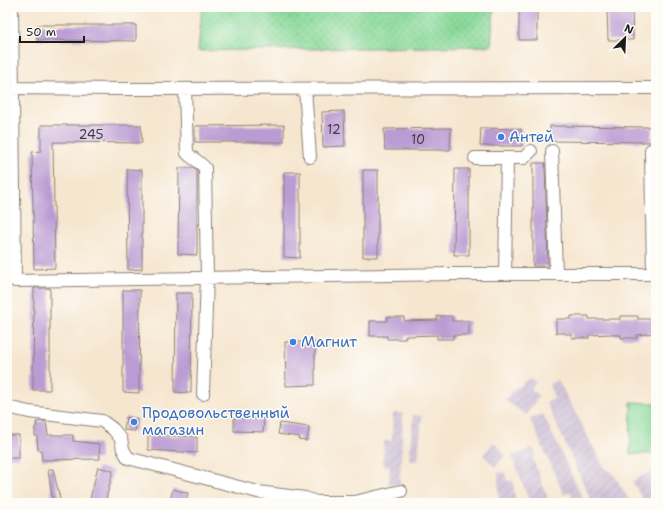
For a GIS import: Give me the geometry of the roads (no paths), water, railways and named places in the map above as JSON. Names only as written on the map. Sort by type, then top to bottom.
[{"type":"street","points":[[12,7],[10,88],[16,280],[119,280],[206,277],[505,274],[654,274],[651,150]]},
{"type":"street","points":[[10,88],[656,88]]},
{"type":"street","points":[[305,88],[310,157]]},
{"type":"street","points":[[185,89],[187,153],[193,160],[201,163],[205,168],[206,277],[203,394]]},
{"type":"street","points":[[476,158],[524,158],[531,151]]},
{"type":"street","points":[[552,151],[556,274]]},
{"type":"street","points":[[505,274],[506,158]]},
{"type":"street","points":[[7,407],[29,412],[102,421],[113,428],[121,439],[123,449],[128,458],[258,492],[305,498],[316,502],[355,502],[401,491]]},
{"type":"place","name":"Антей","points":[[501,137]]},
{"type":"place","name":"Магнит","points":[[293,342]]},
{"type":"place","name":"Продовольственный магазин","points":[[134,422]]}]
